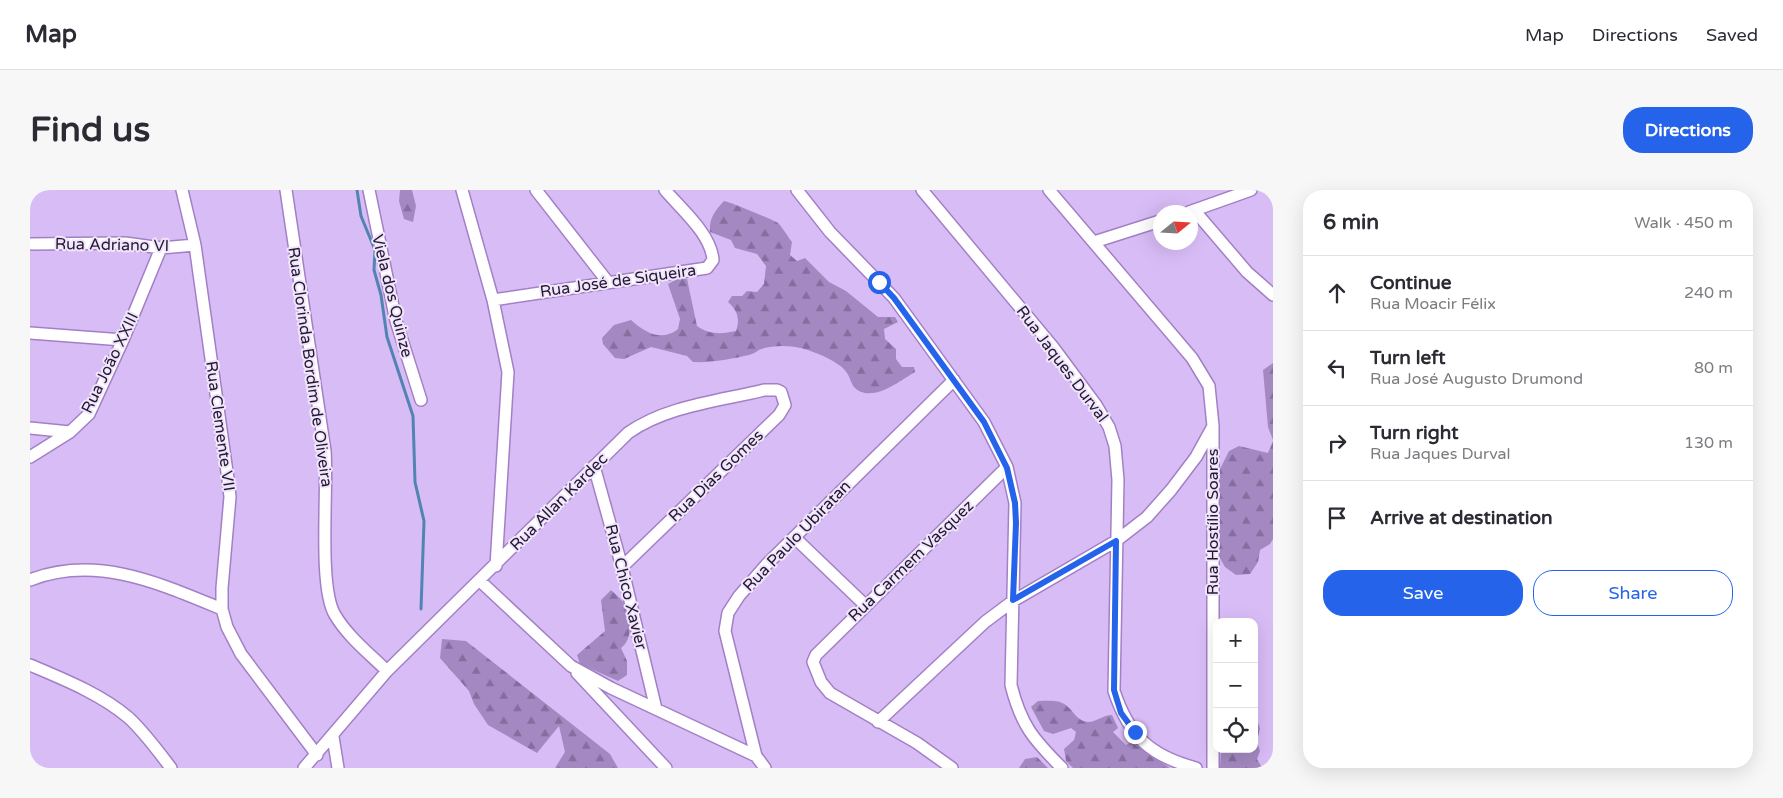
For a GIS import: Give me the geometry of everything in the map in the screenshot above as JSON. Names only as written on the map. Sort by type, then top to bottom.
[{"type":"street","name":"Rua Clemente VII","points":[[182,190],[195,245],[230,497],[222,610],[241,654],[317,755]]},
{"type":"street","name":"Rua Clorinda Bordim de Oliveira","points":[[286,190],[325,451],[328,595],[334,614],[344,629],[388,671]]},
{"type":"street","name":"Viela dos Quinze","points":[[368,190],[396,321],[420,400]]},
{"type":"street","points":[[462,190],[493,300],[508,372],[496,566]]},
{"type":"street","points":[[536,190],[607,281]]},
{"type":"street","name":"Rua José de Siqueira","points":[[493,300],[607,281],[696,271],[707,268],[713,260],[706,240],[665,190]]},
{"type":"street","points":[[797,190],[830,232],[894,298],[984,422],[1007,468],[1016,513],[1011,685],[1017,708],[1026,729],[1062,768]]},
{"type":"street","name":"Rua Jaques Durval","points":[[922,190],[1053,347],[1109,427],[1115,446],[1118,480],[1114,690],[1121,713],[1155,754],[1170,761],[1196,768]]},
{"type":"street","name":"Rua Hostílio Soares","points":[[1049,190],[1202,371],[1209,386],[1213,426],[1213,768]]},
{"type":"street","points":[[1198,209],[1251,190]]},
{"type":"street","points":[[1198,220],[1247,272],[1273,295]]},
{"type":"street","points":[[1094,242],[1153,223]]},
{"type":"street","name":"Rua Adriano VI","points":[[30,244],[125,242],[161,248],[195,245]]},
{"type":"street","name":"Rua João XXIII","points":[[30,456],[70,432],[89,414],[123,340],[161,248]]},
{"type":"street","points":[[30,333],[123,340]]},
{"type":"street","name":"Rua Paulo Ubiratan","points":[[756,756],[725,632],[728,613],[738,596],[794,537],[954,380]]},
{"type":"street","name":"Rua Allan Kardec","points":[[304,768],[333,737],[388,671],[628,433],[644,422],[662,414],[764,390]]},
{"type":"street","name":"Rua Dias Gomes","points":[[622,567],[779,415],[785,405],[781,392],[777,390],[764,390]]},
{"type":"street","points":[[952,768],[917,742],[878,722],[985,622],[1013,600],[1116,541],[1147,517],[1171,490],[1196,457],[1213,426]]},
{"type":"street","points":[[30,428],[70,432]]},
{"type":"street","name":"Rua Chico Xavier","points":[[594,466],[622,567],[656,709]]},
{"type":"street","name":"Rua Carmem Vasquez","points":[[878,722],[830,693],[814,670],[813,662],[816,655],[1007,468]]},
{"type":"street","points":[[794,537],[865,605]]},
{"type":"street","points":[[30,580],[63,572],[95,570],[130,574],[154,581],[222,610]]},
{"type":"street","points":[[480,581],[571,666],[666,768]]},
{"type":"street","points":[[30,665],[107,702],[128,717],[144,733],[171,768]]},
{"type":"street","points":[[571,666],[756,756],[765,768]]},
{"type":"street","points":[[333,737],[338,768]]},
{"type":"green space","points":[[400,190],[412,190],[416,206],[413,222],[404,219],[399,201]]},
{"type":"green space","points":[[724,201],[778,223],[792,242],[790,255],[797,261],[805,258],[829,282],[846,291],[878,317],[895,317],[898,322],[884,329],[885,339],[896,349],[896,359],[902,367],[914,367],[915,372],[881,391],[866,393],[854,387],[844,369],[833,361],[806,349],[796,347],[769,347],[749,355],[707,362],[693,362],[687,356],[651,347],[624,359],[615,358],[603,344],[602,338],[614,325],[631,320],[642,329],[660,335],[672,333],[678,329],[680,319],[668,284],[679,278],[687,279],[697,326],[706,331],[716,333],[736,331],[737,315],[728,302],[732,296],[742,296],[747,291],[757,292],[764,284],[766,266],[757,254],[735,248],[731,240],[710,232],[710,223],[713,215]]},
{"type":"green space","points":[[1273,363],[1273,440],[1268,427],[1263,370]]},
{"type":"green space","points":[[1273,441],[1273,539],[1270,544],[1260,550],[1258,562],[1250,574],[1236,575],[1225,567],[1218,555],[1219,471],[1229,451],[1239,446],[1268,453]]},
{"type":"green space","points":[[611,590],[626,607],[630,626],[628,639],[621,648],[627,661],[627,675],[618,681],[580,664],[577,655],[605,631],[601,600]]},
{"type":"green space","points":[[442,639],[466,641],[610,754],[618,768],[555,768],[565,752],[559,726],[537,753],[488,725],[474,704],[469,691],[440,658]]},
{"type":"green space","points":[[1038,701],[1054,701],[1065,704],[1079,719],[1085,722],[1112,715],[1118,728],[1113,732],[1126,745],[1131,742],[1170,768],[1073,768],[1066,761],[1064,749],[1074,740],[1076,732],[1071,728],[1053,734],[1044,731],[1031,707]]},
{"type":"green space","points":[[1258,744],[1260,751],[1257,759],[1261,766],[1266,768],[1220,768],[1221,753],[1258,753]]},
{"type":"green space","points":[[1037,757],[1048,768],[1019,768],[1025,759]]},
{"type":"waterway","points":[[357,190],[361,216],[375,250],[374,270],[381,295],[387,337],[413,416],[415,482],[424,521],[421,609]]},
{"type":"route","points":[[879,282],[894,298],[984,422],[1007,468],[1015,503],[1016,523],[1013,600],[1116,541],[1114,690],[1121,713],[1135,732]]}]
